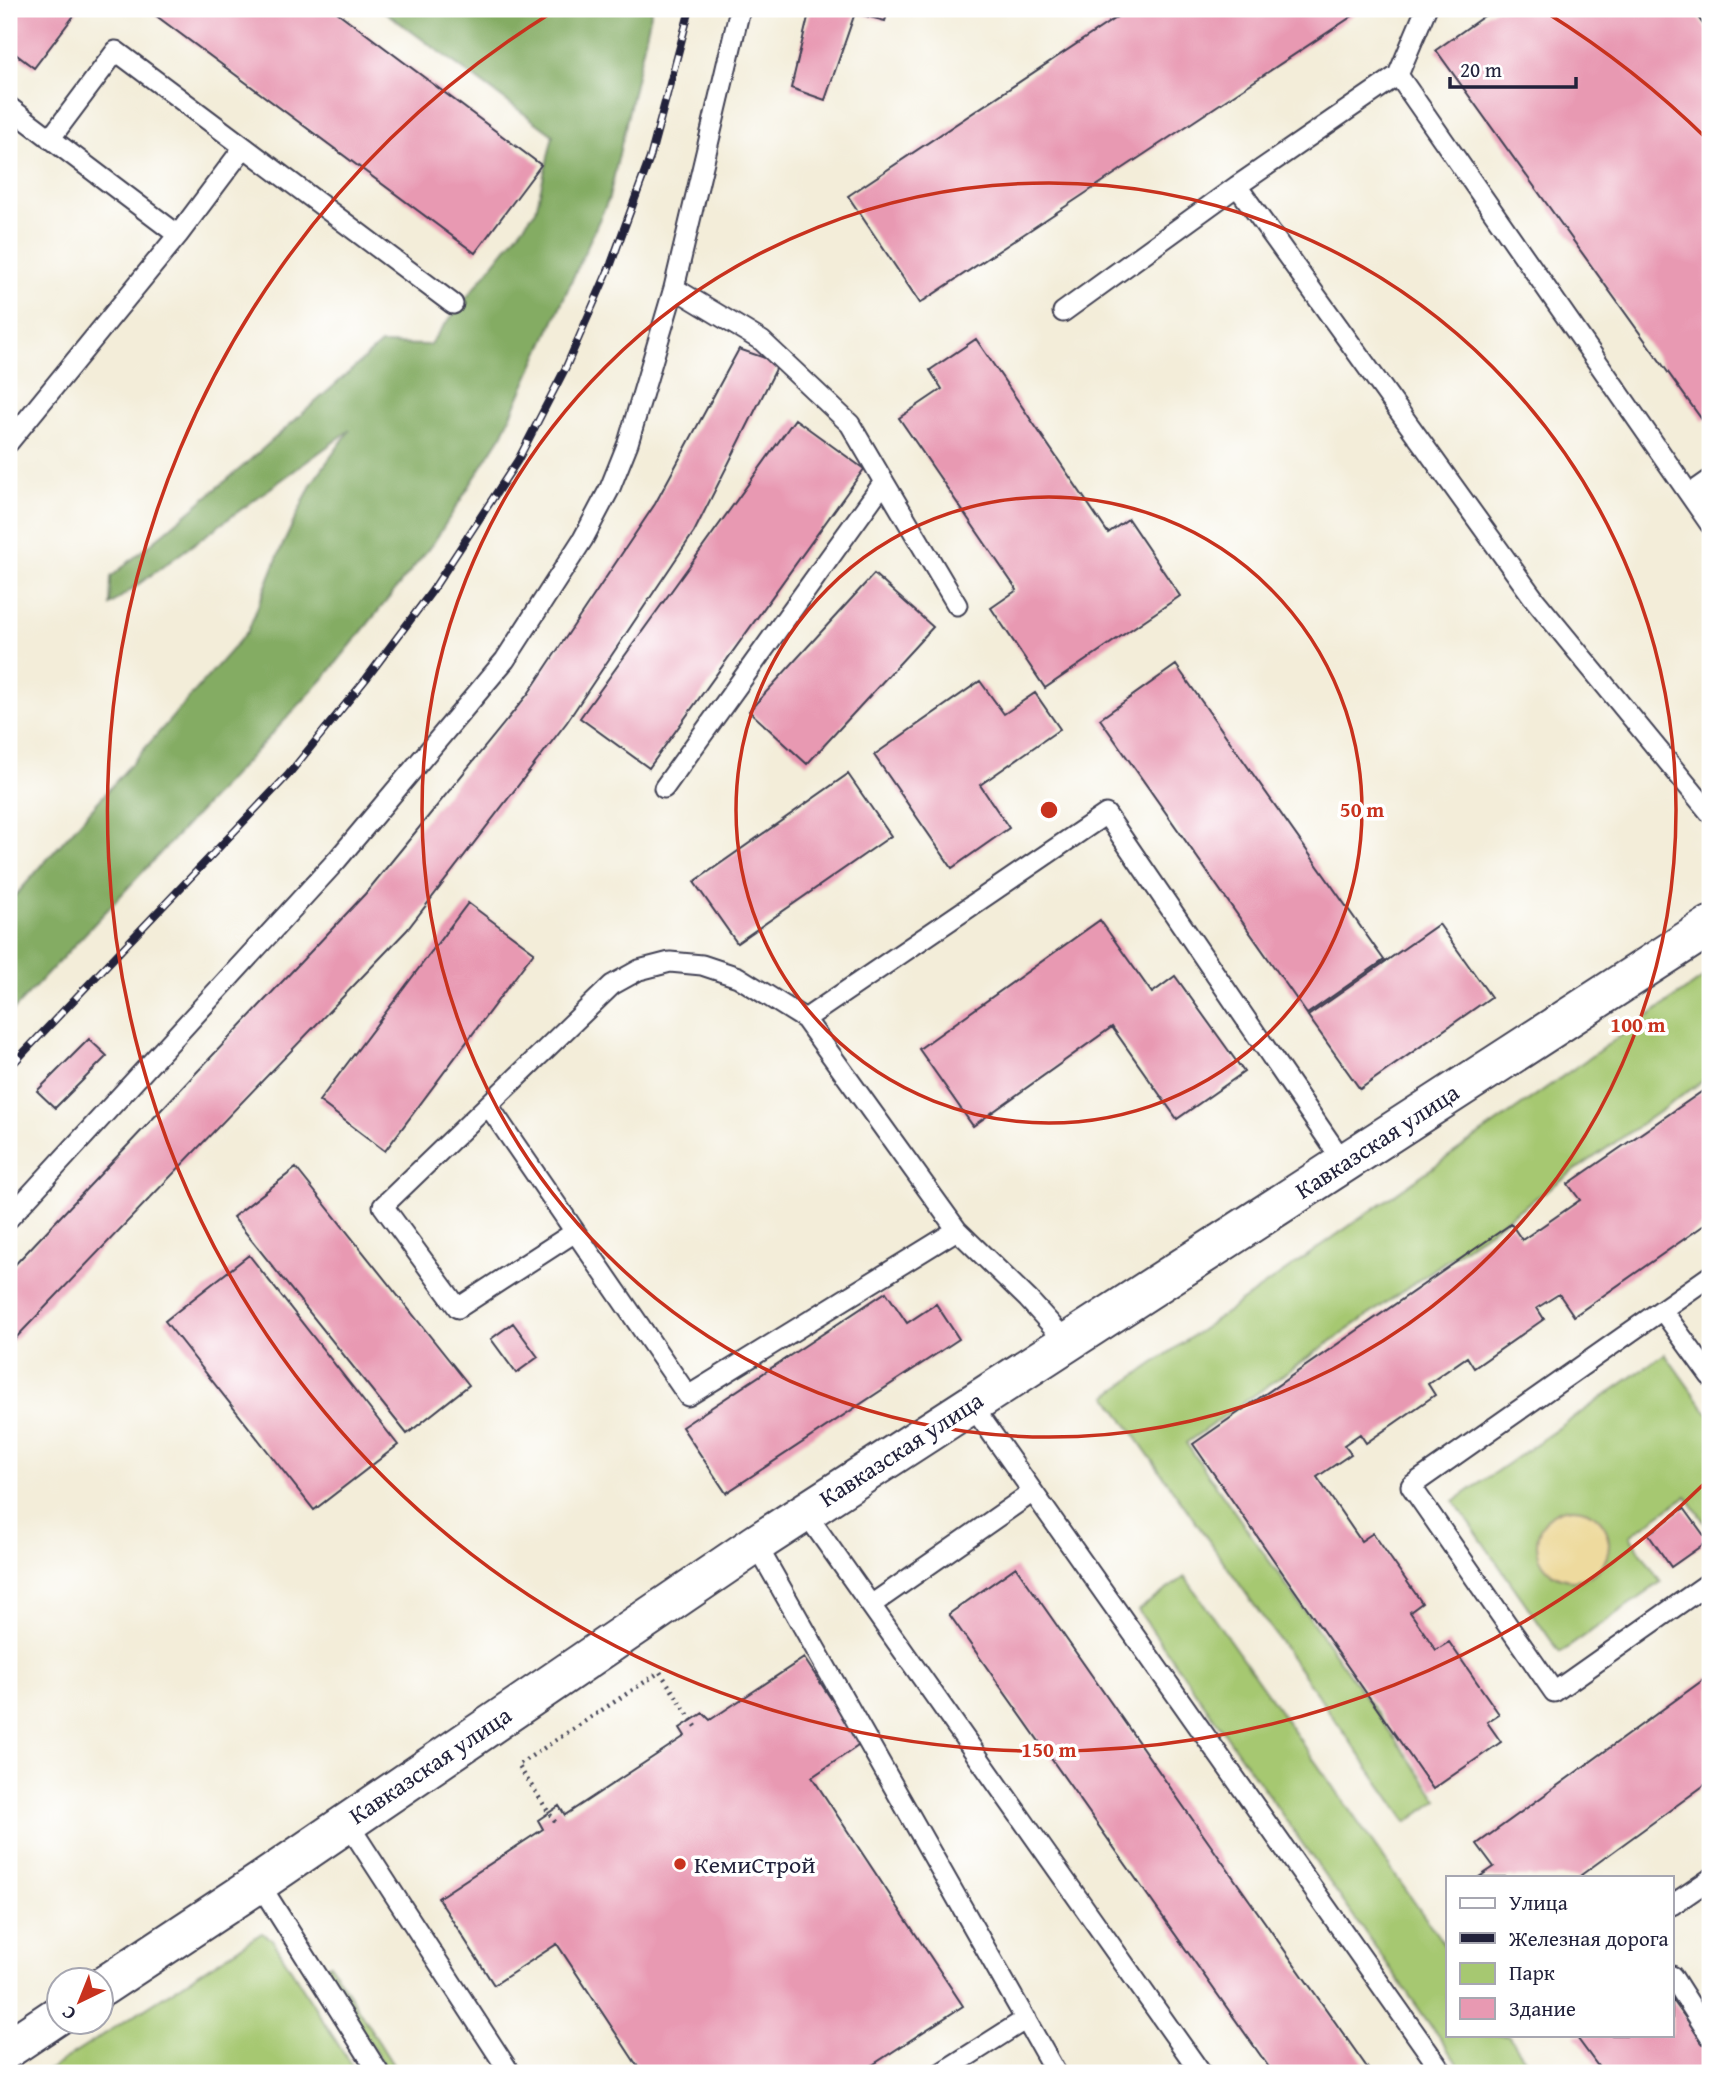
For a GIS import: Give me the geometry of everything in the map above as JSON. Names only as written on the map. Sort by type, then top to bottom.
[{"type":"street","name":"Кавказская улица","points":[[116,1978],[805,1511],[1710,926]]},
{"type":"street","points":[[9,2048],[46,2023]]},
{"type":"lane","points":[[9,1218],[337,860],[505,660],[583,539],[610,488],[628,443],[674,288],[740,9]]},
{"type":"lane","points":[[1063,312],[1237,186],[1398,75],[1426,9]]},
{"type":"lane","points":[[50,139],[117,51],[453,304]]},
{"type":"lane","points":[[1398,75],[1710,524]]},
{"type":"lane","points":[[9,107],[178,235]]},
{"type":"lane","points":[[9,442],[178,235],[244,147]]},
{"type":"lane","points":[[1237,186],[1535,600],[1710,813]]},
{"type":"lane","points":[[674,288],[762,341],[850,424],[957,605]]},
{"type":"lane","points":[[1690,494],[1710,480]]},
{"type":"lane","points":[[664,788],[884,482]]},
{"type":"lane","points":[[1690,494],[1710,494]]},
{"type":"lane","points":[[805,1019],[1106,814],[1344,1163]]},
{"type":"lane","points":[[575,1232],[458,1308],[383,1206],[612,985],[639,970],[659,964],[670,962],[702,965],[738,977],[805,1019],[957,1230],[1028,1299],[1067,1342]]},
{"type":"lane","points":[[488,1105],[688,1396],[957,1230]]},
{"type":"lane","points":[[1710,1276],[1411,1486],[1554,1692],[1710,1582]]},
{"type":"lane","points":[[1661,1311],[1710,1376]]},
{"type":"lane","points":[[971,1404],[1443,2073]]},
{"type":"lane","points":[[871,1605],[1033,1492]]},
{"type":"lane","points":[[805,1511],[1201,2073]]},
{"type":"lane","points":[[756,1544],[1056,2073]]},
{"type":"lane","points":[[347,1822],[510,2073]]},
{"type":"lane","points":[[1674,1904],[1710,1879]]},
{"type":"lane","points":[[259,1883],[379,2073]]},
{"type":"lane","points":[[1674,1979],[1710,2036]]},
{"type":"lane","points":[[941,2073],[1026,2019]]},
{"type":"path","points":[[555,1822],[517,1765],[660,1672],[697,1728]]},
{"type":"green space","points":[[381,9],[652,9],[609,198],[503,433],[434,542],[325,677],[9,1015],[9,903],[248,631],[280,551],[312,483],[350,430],[110,605],[111,577],[241,468],[381,344],[429,345],[536,210],[553,135]]},
{"type":"green space","points":[[1710,973],[1710,1076],[1186,1443],[1438,1800],[1407,1822],[1107,1396]]},
{"type":"green space","points":[[1665,1354],[1710,1417],[1710,1530],[1686,1496],[1630,1536],[1661,1582],[1560,1653],[1454,1501]],"holes":[[[1569,1508],[1589,1513],[1601,1524],[1606,1538],[1605,1553],[1598,1567],[1587,1577],[1571,1580],[1552,1574]]]},
{"type":"green space","points":[[1185,1577],[1446,1947],[1446,2036],[1509,2036],[1535,2073],[1464,2073],[1138,1610]]},
{"type":"green space","points":[[262,1933],[272,1939],[356,2073],[44,2073],[102,2036],[116,2036],[116,2027]]},
{"type":"green space","points":[[330,1964],[398,2073],[389,2073],[323,1969]]},
{"type":"sand","points":[[1573,1508],[1587,1511],[1599,1518],[1606,1530],[1609,1544],[1606,1558],[1599,1570],[1587,1577],[1573,1580],[1559,1577],[1547,1570],[1540,1558],[1537,1544],[1540,1530],[1547,1518],[1559,1511]]},
{"type":"building","points":[[9,9],[79,9],[34,68],[9,49]]},
{"type":"building","points":[[147,9],[333,9],[541,165],[475,253]]},
{"type":"building","points":[[810,9],[889,9],[885,21],[855,13],[825,100],[791,88]]},
{"type":"building","points":[[1129,9],[1363,9],[920,303],[848,196]]},
{"type":"building","points":[[1494,9],[1692,9],[1710,34],[1710,416],[1703,421],[1436,50]]},
{"type":"building","points":[[976,339],[1108,533],[1128,519],[1180,596],[1045,688],[991,608],[1017,590],[899,418],[942,389],[930,370]]},
{"type":"building","points":[[739,349],[779,363],[694,532],[567,722],[407,930],[9,1345],[9,1271],[365,894],[528,694],[655,504]]},
{"type":"building","points":[[795,419],[864,469],[649,768],[580,718]]},
{"type":"building","points":[[874,574],[933,627],[807,764],[749,711]]},
{"type":"building","points":[[1176,665],[1384,960],[1307,1014],[1100,719]]},
{"type":"building","points":[[980,681],[1004,714],[1035,693],[1060,729],[980,785],[1009,828],[952,868],[874,755]]},
{"type":"building","points":[[848,774],[891,836],[737,943],[694,882]]},
{"type":"building","points":[[468,903],[534,952],[385,1151],[319,1101]]},
{"type":"building","points":[[1100,920],[1152,993],[1175,976],[1244,1072],[1177,1119],[1112,1027],[973,1126],[919,1049]]},
{"type":"building","points":[[1439,924],[1491,997],[1360,1089],[1308,1016]]},
{"type":"building","points":[[89,1039],[107,1056],[55,1108],[37,1091]]},
{"type":"building","points":[[1710,1086],[1710,1221],[1574,1316],[1559,1294],[1537,1308],[1544,1319],[1474,1368],[1467,1357],[1428,1384],[1435,1395],[1366,1443],[1360,1434],[1344,1445],[1351,1454],[1317,1477],[1361,1541],[1373,1533],[1422,1603],[1410,1612],[1436,1650],[1449,1642],[1499,1714],[1487,1722],[1501,1742],[1433,1789],[1193,1444],[1511,1224],[1522,1240],[1580,1200],[1568,1184]]},
{"type":"building","points":[[296,1168],[469,1385],[407,1434],[233,1217]]},
{"type":"building","points":[[249,1255],[398,1445],[314,1510],[165,1321]]},
{"type":"building","points":[[886,1292],[907,1323],[936,1304],[959,1339],[726,1493],[682,1427]]},
{"type":"building","points":[[513,1323],[538,1357],[516,1373],[491,1339]]},
{"type":"building","points":[[1684,1508],[1708,1541],[1671,1567],[1648,1534]]},
{"type":"building","points":[[1016,1567],[1371,2073],[1273,2073],[949,1614]]},
{"type":"building","name":"КемиСтрой","points":[[804,1658],[861,1744],[812,1777],[963,2006],[860,2073],[642,2073],[557,1944],[494,1985],[438,1898],[543,1829],[538,1820],[559,1806],[565,1815],[685,1736],[680,1728],[703,1713],[710,1720]]},
{"type":"building","points":[[1710,1675],[1710,1781],[1582,1876],[1480,1876],[1494,1867],[1477,1844]]},
{"type":"building","points":[[1674,2002],[1710,2052],[1710,2073],[1603,2073],[1576,2036],[1674,2036]]},
{"type":"railway","points":[[9,1068],[288,775],[366,679],[432,591],[518,460],[566,367],[611,264],[650,158],[690,9]]},
{"type":"place","name":"КемиСтрой","points":[[680,1864]]}]
